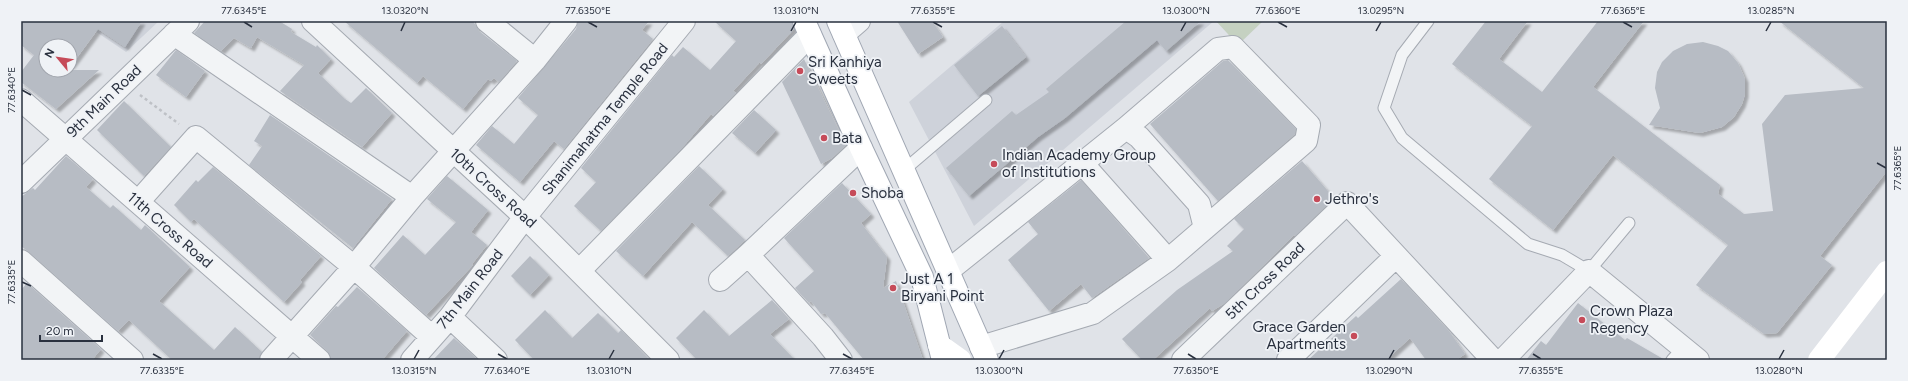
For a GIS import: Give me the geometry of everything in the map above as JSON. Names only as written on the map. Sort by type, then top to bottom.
[{"type":"main road","points":[[847,25],[904,170],[984,354]]},
{"type":"main road","points":[[807,28],[861,148],[922,277],[941,352],[960,360]]},
{"type":"main road","points":[[1819,360],[1887,272]]},
{"type":"street","name":"10th Cross Road","points":[[313,21],[453,152],[525,216],[668,360]]},
{"type":"street","points":[[487,21],[535,60]]},
{"type":"street","points":[[271,360],[354,267],[412,197],[535,60],[566,21]]},
{"type":"street","name":"Shanimahatma Temple Road","points":[[525,216],[684,21]]},
{"type":"street","points":[[181,28],[412,197]]},
{"type":"street","name":"9th Main Road","points":[[21,182],[181,28]]},
{"type":"street","points":[[580,270],[807,28]]},
{"type":"street","points":[[948,271],[1081,162],[1126,128],[1218,49],[1233,47],[1309,125],[1306,141],[1168,260],[1093,313],[984,354]]},
{"type":"street","name":"11th Cross Road","points":[[21,100],[319,360]]},
{"type":"street","points":[[1126,128],[1139,137],[1199,204],[1205,228]]},
{"type":"street","points":[[138,202],[196,137],[354,267],[432,338]]},
{"type":"street","points":[[720,280],[861,148]]},
{"type":"street","points":[[1081,162],[1168,260]]},
{"type":"street","name":"5th Cross Road","points":[[1183,360],[1347,203],[1396,256]]},
{"type":"street","name":"7th Main Road","points":[[412,360],[450,317],[525,216]]},
{"type":"street","points":[[748,255],[823,337],[841,360]]},
{"type":"street","points":[[1288,360],[1396,256],[1493,360]]},
{"type":"street","points":[[21,261],[132,360]]},
{"type":"street","points":[[1503,360],[1589,271],[1684,356]]},
{"type":"street","points":[[450,317],[496,360]]},
{"type":"lane","points":[[1428,21],[1402,55],[1384,108],[1402,138],[1528,244],[1562,256],[1589,271],[1629,223]]},
{"type":"lane","points":[[904,170],[986,100]]},
{"type":"path","points":[[124,82],[196,137]]},
{"type":"shaded area","points":[[80,21],[159,21],[126,52]]},
{"type":"shaded area","name":"Indian Academy Group of Institutions","points":[[1004,21],[1214,21],[974,226],[909,102]]},
{"type":"green space","points":[[1216,21],[1263,21],[1238,45]]},
{"type":"building","points":[[21,21],[142,21],[125,47],[98,29],[78,56],[78,38],[38,38],[38,78],[78,78],[78,70],[99,70],[56,109],[21,82],[21,72],[34,55],[21,45]]},
{"type":"building","points":[[205,21],[279,21],[292,29],[291,32],[316,47],[317,45],[331,59],[318,73],[345,99],[351,103],[366,88],[392,113],[362,147],[280,91],[304,65],[257,37],[251,48],[234,38],[221,51],[194,33]]},
{"type":"building","points":[[344,21],[473,21],[479,31],[517,61],[499,82],[494,78],[491,81],[488,79],[463,109],[423,76],[417,83]]},
{"type":"building","points":[[578,21],[649,21],[642,30],[653,39],[564,149],[554,141],[520,182],[476,145],[492,126],[514,144],[538,115],[518,98],[576,29]]},
{"type":"building","points":[[714,21],[792,21],[794,29],[733,91],[736,93],[713,116],[711,114],[681,149],[601,231],[574,206],[596,182],[581,168],[672,55],[674,57],[683,47],[710,70],[736,41]]},
{"type":"building","points":[[897,21],[932,21],[943,37],[918,54]]},
{"type":"building","points":[[1126,21],[1201,21],[1166,51],[1157,40],[1065,118],[1038,137],[969,196],[946,168],[1012,111],[1016,115],[1049,92],[1046,89]]},
{"type":"building","points":[[1486,21],[1528,21],[1499,59],[1542,92],[1598,21],[1644,21],[1593,87],[1720,185],[1718,194],[1744,214],[1773,211],[1762,124],[1785,95],[1864,88],[1779,21],[1887,21],[1887,171],[1820,256],[1832,265],[1777,333],[1764,334],[1696,285],[1728,245],[1613,155],[1553,230],[1489,179],[1532,126],[1452,64]]},
{"type":"building","points":[[1002,26],[1026,57],[978,96],[954,65]]},
{"type":"building","points":[[1703,42],[1718,46],[1728,51],[1738,63],[1745,79],[1745,94],[1742,104],[1734,117],[1722,127],[1700,133],[1649,125],[1660,108],[1655,88],[1657,72],[1662,62],[1673,51],[1687,44]]},
{"type":"building","points":[[176,50],[205,71],[186,97],[156,75]]},
{"type":"building","points":[[804,59],[846,145],[832,158],[821,164],[782,82]]},
{"type":"building","points":[[1228,60],[1296,129],[1295,134],[1218,201],[1150,124],[1223,61]]},
{"type":"building","points":[[124,101],[171,147],[144,176],[97,130]]},
{"type":"building","points":[[754,110],[776,130],[755,153],[732,133]]},
{"type":"building","points":[[270,115],[392,199],[353,248],[249,165],[262,146],[254,141]]},
{"type":"building","points":[[66,156],[93,179],[86,187],[110,208],[113,205],[141,230],[145,225],[190,267],[159,301],[214,350],[235,327],[262,352],[259,360],[172,360],[129,320],[118,331],[21,246],[21,197],[33,188],[35,190]]},
{"type":"building","points":[[1302,161],[1334,198],[1225,303],[1212,311],[1210,308],[1153,360],[1142,360],[1122,339],[1177,290],[1233,251],[1227,246],[1244,229],[1234,219]]},
{"type":"building","points":[[699,166],[723,189],[708,205],[745,240],[728,256],[692,222],[643,276],[616,251]]},
{"type":"building","points":[[213,167],[321,256],[300,280],[302,282],[284,302],[194,219],[191,222],[174,205],[196,180],[198,182]]},
{"type":"building","points":[[447,176],[488,210],[471,232],[487,245],[472,264],[473,265],[426,315],[374,268],[403,235],[425,255],[456,222],[427,199]]},
{"type":"building","points":[[1081,180],[1149,258],[1092,298],[1081,284],[1049,311],[1008,260],[1038,234],[1028,222]]},
{"type":"building","points":[[842,183],[871,214],[861,223],[887,257],[883,288],[896,281],[923,360],[864,360],[825,313],[821,314],[811,301],[809,303],[795,288],[814,271],[784,238]]},
{"type":"building","points":[[530,256],[549,275],[530,295],[511,276]]},
{"type":"building","points":[[1401,279],[1449,331],[1465,354],[1456,360],[1426,360],[1410,338],[1386,360],[1308,360],[1356,316],[1358,318]]},
{"type":"building","points":[[27,283],[101,349],[92,360],[21,360],[21,290]]},
{"type":"building","points":[[357,287],[407,331],[382,360],[331,360],[327,351],[310,335],[336,306],[338,307]]},
{"type":"building","points":[[772,300],[789,319],[770,334],[795,360],[697,360],[676,338],[704,310],[729,336]]},
{"type":"building","name":"Crown Plaza Regency","points":[[1578,303],[1625,340],[1627,338],[1665,360],[1526,360],[1541,341],[1546,345]]},
{"type":"building","points":[[545,310],[572,338],[598,313],[618,333],[621,330],[650,360],[534,360],[515,340]]},
{"type":"building","points":[[454,338],[478,360],[433,360]]},
{"type":"place","name":"Sri Kanhiya Sweets","points":[[800,71]]},
{"type":"place","name":"Bata","points":[[824,138]]},
{"type":"place","name":"Indian Academy Group of Institutions","points":[[994,164]]},
{"type":"place","name":"Shoba","points":[[853,193]]},
{"type":"place","name":"Jethro's","points":[[1317,199]]},
{"type":"place","name":"Just A 1 Biryani Point","points":[[893,288]]},
{"type":"place","name":"Crown Plaza Regency","points":[[1582,320]]},
{"type":"place","name":"Grace Garden Apartments","points":[[1354,336]]}]
